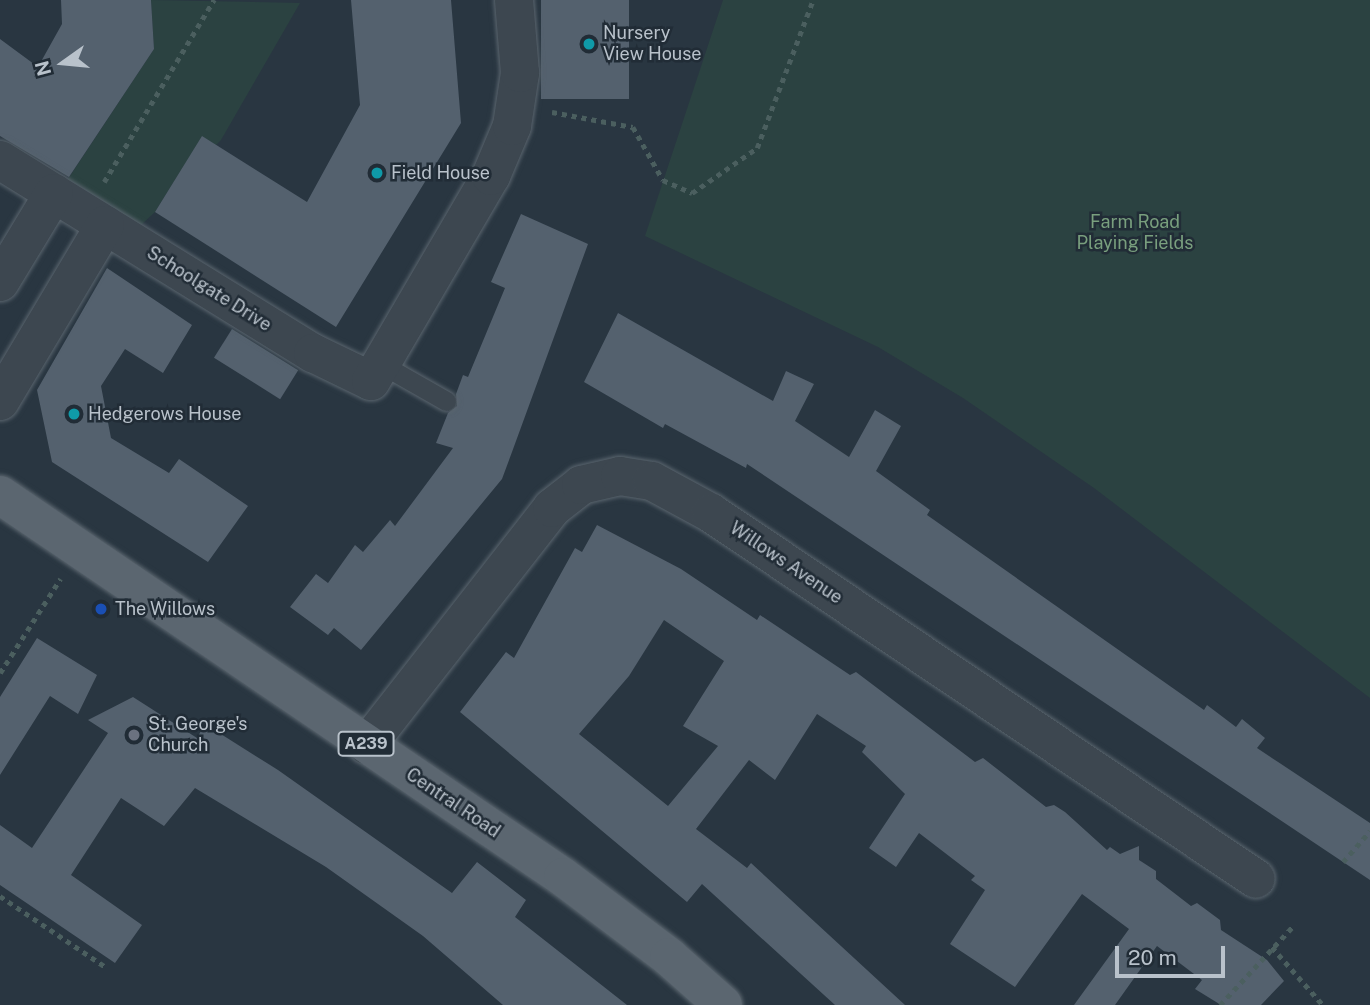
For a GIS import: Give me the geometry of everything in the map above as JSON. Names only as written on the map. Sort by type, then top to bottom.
[{"type":"main road","name":"Central Road","points":[[0,495],[563,877],[669,957],[723,1005]]},
{"type":"street","points":[[381,364],[491,176],[518,105],[514,0]]},
{"type":"street","name":"Schoolgate Drive","points":[[0,160],[313,353],[371,381],[381,364]]},
{"type":"street","points":[[0,282],[81,210]]},
{"type":"street","points":[[0,401],[81,210]]},
{"type":"street","name":"Willows Avenue","points":[[367,745],[552,508],[581,485],[620,476],[652,481],[711,513],[1256,878]]},
{"type":"lane","points":[[381,364],[446,401]]},
{"type":"path","points":[[81,210],[214,0]]},
{"type":"path","points":[[518,105],[633,127],[663,180],[692,193],[757,148],[813,0]]},
{"type":"path","points":[[0,673],[79,548]]},
{"type":"path","points":[[1343,862],[1369,833]]},
{"type":"path","points":[[0,896],[107,968]]},
{"type":"path","points":[[1220,1005],[1295,924]]},
{"type":"path","points":[[1272,947],[1323,1005]]},
{"type":"green space","points":[[151,0],[300,3],[221,140],[216,145],[202,137],[155,212],[141,225],[68,179],[154,49]]},
{"type":"green space","name":"Farm Road Playing Fields","points":[[723,0],[1370,0],[1370,698],[1094,488],[963,398],[878,347],[645,236]]},
{"type":"building","points":[[61,0],[151,0],[154,49],[69,177],[0,136],[0,39],[38,67],[62,24]]},
{"type":"building","name":"Field House","points":[[351,0],[451,0],[461,123],[336,327],[155,212],[202,136],[307,202],[360,105]]},
{"type":"building","name":"Nursery View House","points":[[541,0],[629,0],[629,99],[541,99]]},
{"type":"building","points":[[521,214],[588,244],[512,452],[502,479],[361,650],[334,628],[328,635],[290,607],[316,574],[328,583],[355,545],[363,552],[390,520],[395,526],[453,448],[436,443],[448,413],[457,406],[456,394],[463,375],[468,377],[505,288],[491,282]]},
{"type":"building","name":"Hedgerows House","points":[[107,268],[192,325],[163,373],[125,349],[101,386],[111,438],[169,473],[179,459],[248,506],[208,562],[52,462],[37,390]]},
{"type":"building","points":[[618,313],[773,401],[786,371],[814,384],[795,421],[849,457],[875,410],[901,426],[876,471],[930,510],[927,515],[1204,710],[1207,705],[1236,727],[1242,719],[1265,738],[1257,748],[1370,823],[1370,880],[747,464],[746,468],[665,424],[663,428],[584,382]]},
{"type":"building","points":[[232,329],[298,370],[280,399],[214,358]]},
{"type":"building","points":[[597,525],[681,569],[757,620],[760,615],[850,675],[856,672],[975,762],[983,758],[1046,807],[1054,805],[1065,812],[1107,850],[1110,847],[1120,854],[1139,846],[1139,860],[1156,871],[1156,879],[1191,906],[1197,903],[1220,920],[1221,930],[1267,960],[1284,981],[1261,1005],[1221,1005],[1195,989],[1202,980],[1157,946],[1115,1005],[1074,1005],[1129,929],[1082,894],[1015,987],[950,944],[985,890],[971,880],[975,876],[919,833],[896,867],[869,848],[905,794],[862,752],[866,746],[817,714],[775,780],[749,760],[696,829],[747,868],[751,863],[905,1005],[835,1005],[702,884],[687,902],[460,712],[506,652],[514,658],[575,548],[582,552]],"holes":[[[664,620],[724,661],[683,726],[718,746],[668,806],[579,734],[629,676]]]},
{"type":"building","points":[[37,638],[97,675],[78,714],[50,696],[0,775],[0,697]]},
{"type":"building","points":[[133,697],[197,738],[205,724],[278,770],[452,893],[477,862],[526,900],[515,917],[627,1005],[503,1005],[423,936],[326,867],[195,788],[164,826],[121,798],[71,875],[142,925],[115,963],[0,885],[0,825],[32,848],[108,733],[88,720]]},
{"type":"place","name":"Nursery View House","points":[[589,44]]},
{"type":"place","name":"Field House","points":[[377,173]]},
{"type":"place","name":"Hedgerows House","points":[[74,414]]},
{"type":"place","name":"The Willows","points":[[101,609]]},
{"type":"place","name":"St. George's Church","points":[[134,735]]}]
